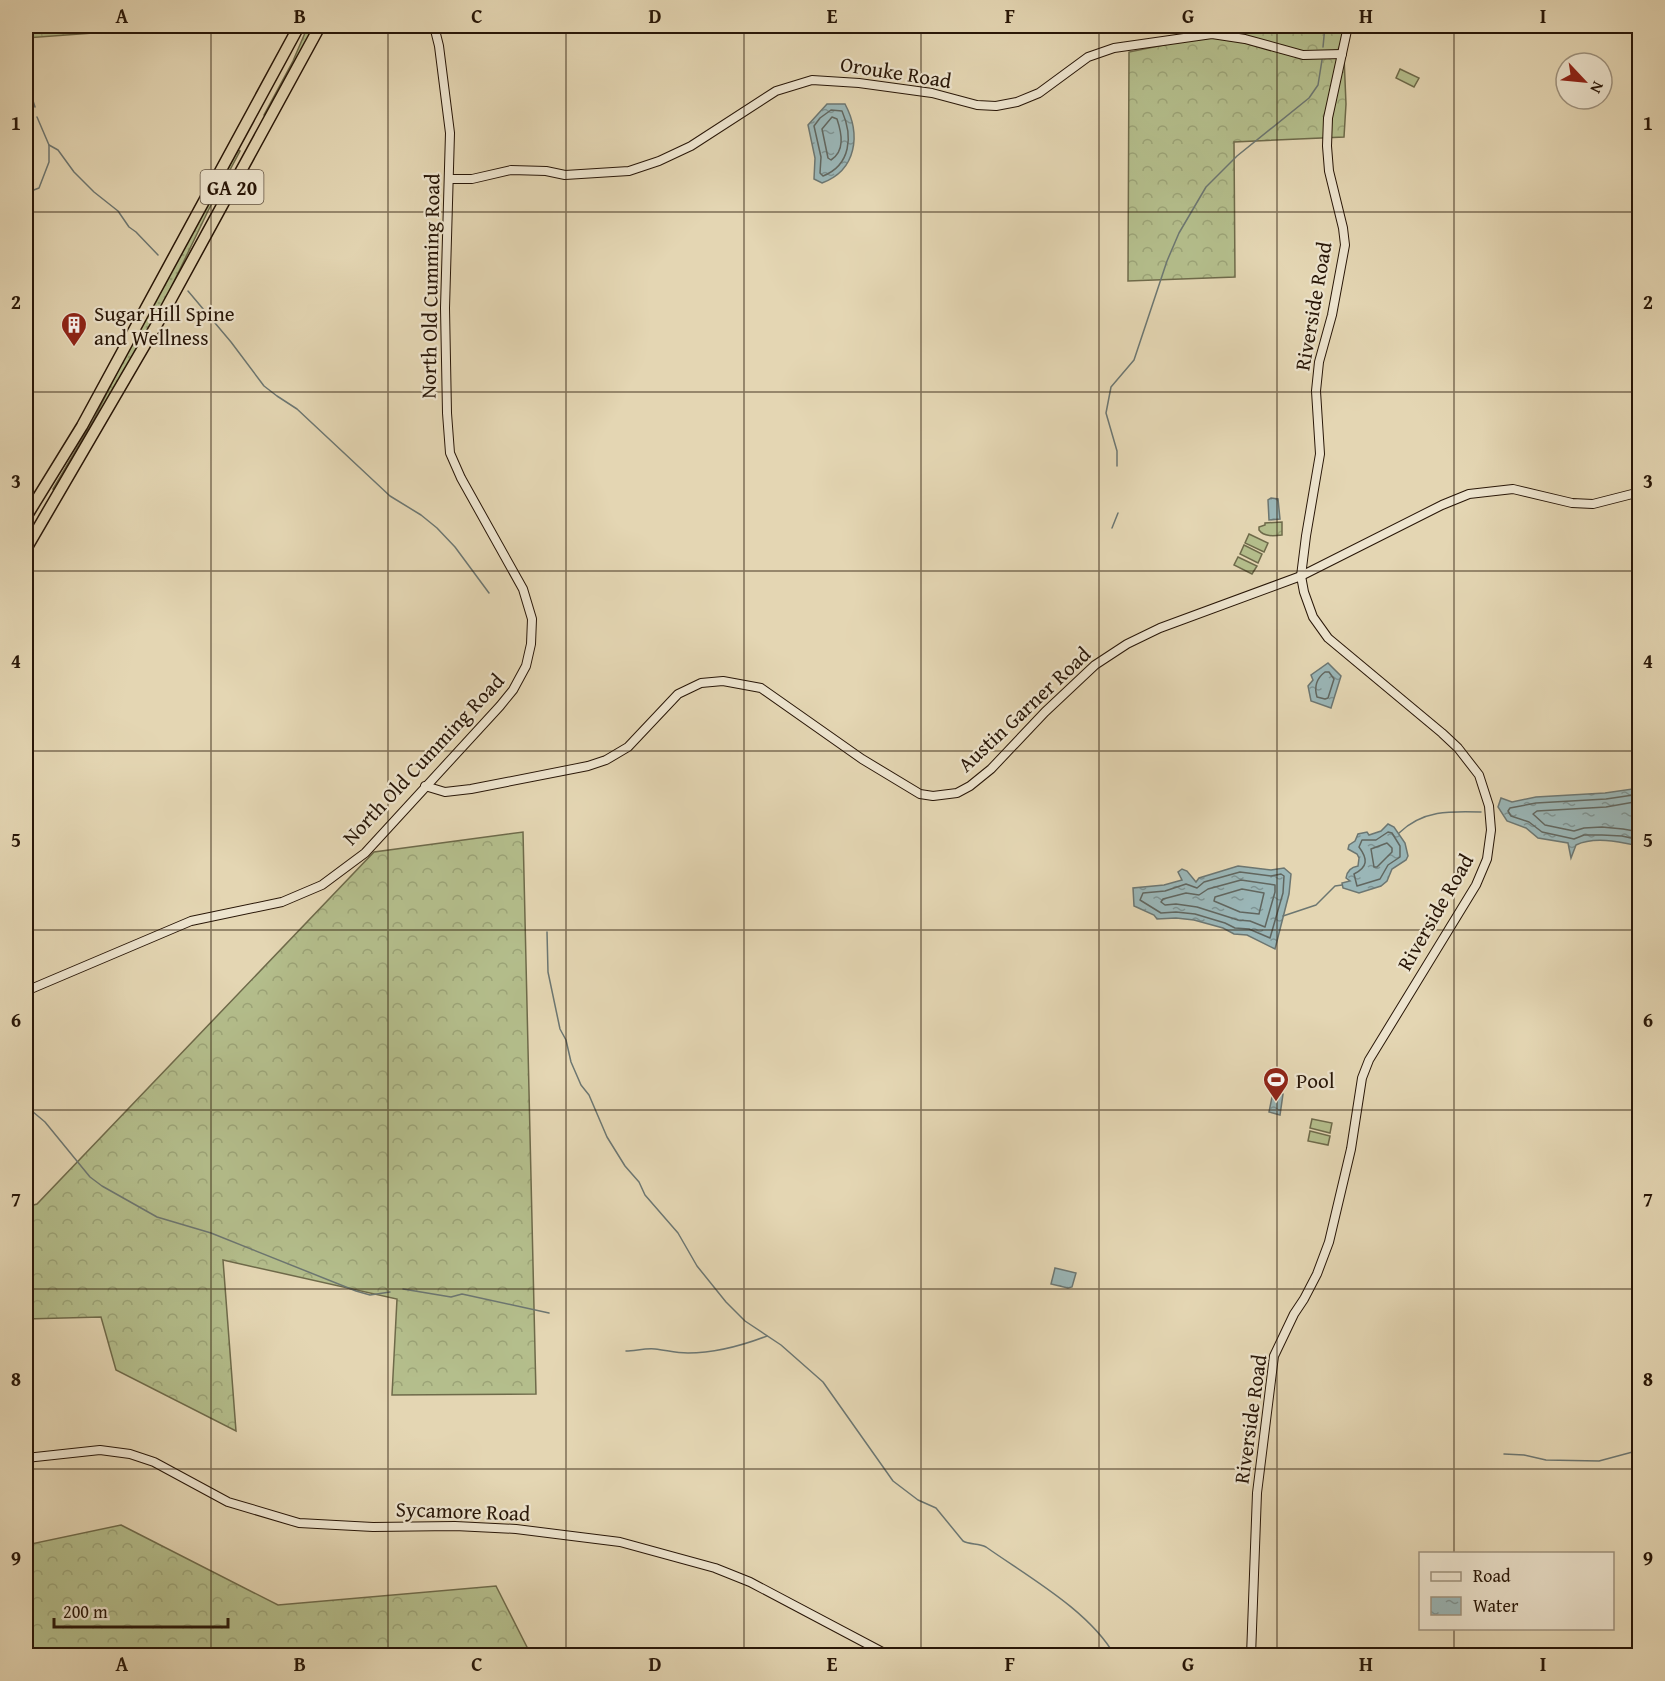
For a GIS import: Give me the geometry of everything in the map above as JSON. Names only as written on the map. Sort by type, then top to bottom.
[{"type":"highway","name":"GA 20","points":[[26,517],[82,426],[299,26]]},
{"type":"highway","name":"GA 20","points":[[26,549],[164,312],[320,26]]},
{"type":"street","name":"North Old Cumming Road","points":[[26,991],[191,921],[282,902],[322,885],[365,853],[513,690],[526,666],[531,644],[532,619],[523,589],[461,478],[450,453],[445,308],[450,133],[439,46],[434,26]]},
{"type":"street","name":"Riverside Road","points":[[1251,1656],[1257,1493],[1274,1356],[1317,1274],[1329,1242],[1351,1149],[1362,1078],[1368,1060],[1476,885],[1487,859],[1491,830],[1489,806],[1474,767],[1442,734],[1328,638],[1313,616],[1301,576],[1320,454],[1316,391],[1319,362],[1332,315],[1346,245],[1329,171],[1327,146],[1328,118],[1348,26]]},
{"type":"street","name":"Orouke Road","points":[[449,179],[472,179],[511,170],[546,171],[565,175],[629,171],[659,161],[691,146],[776,92],[813,80],[859,83],[932,93],[977,105],[996,106],[1017,102],[1040,93],[1088,57],[1114,48],[1212,34],[1245,39],[1303,55],[1342,54]]},
{"type":"street","name":"Austin Garner Road","points":[[425,786],[445,792],[471,789],[588,766],[606,760],[628,747],[678,694],[701,683],[723,681],[761,688],[862,759],[920,794],[933,796],[957,793],[970,786],[990,769],[1095,665],[1127,644],[1160,628],[1301,576],[1442,504],[1469,494],[1514,489],[1572,503],[1593,504],[1640,492]]},
{"type":"street","name":"Sycamore Road","points":[[26,1458],[100,1450],[130,1454],[154,1462],[228,1502],[299,1523],[373,1527],[445,1526],[516,1529],[620,1542],[715,1568],[750,1582],[890,1656]]},
{"type":"green space","points":[[26,26],[141,26],[107,32],[26,38]]},
{"type":"green space","points":[[308,26],[316,26],[267,117],[264,115],[293,61]]},
{"type":"green space","points":[[1208,26],[1349,26],[1344,56],[1346,104],[1344,137],[1234,142],[1235,277],[1128,281],[1129,52],[1209,36]]},
{"type":"green space","points":[[1400,69],[1419,78],[1414,87],[1396,78]]},
{"type":"green space","points":[[238,150],[240,151],[156,319],[58,490],[53,489],[93,421],[146,314]]},
{"type":"green space","points":[[1282,522],[1282,535],[1266,535],[1259,530],[1259,527],[1265,523]]},
{"type":"green space","points":[[1249,534],[1268,543],[1264,552],[1245,543]]},
{"type":"green space","points":[[1244,545],[1262,554],[1258,563],[1240,554]]},
{"type":"green space","points":[[1238,557],[1257,566],[1252,574],[1234,565]]},
{"type":"green space","points":[[523,832],[536,1394],[392,1395],[397,1299],[223,1260],[236,1431],[116,1370],[101,1317],[26,1319],[26,1207],[37,1204],[374,852]]},
{"type":"green space","points":[[1312,1119],[1332,1123],[1330,1133],[1310,1128]]},
{"type":"green space","points":[[1310,1131],[1330,1136],[1328,1145],[1308,1141]]},
{"type":"green space","points":[[121,1525],[278,1605],[496,1586],[531,1655],[26,1655],[26,1545]]},
{"type":"water","points":[[827,104],[845,104],[850,115],[854,139],[853,150],[843,169],[822,183],[814,179],[815,158],[808,125]]},
{"type":"water","points":[[1278,499],[1280,519],[1269,520],[1268,500]]},
{"type":"water","points":[[1328,663],[1341,676],[1331,708],[1311,701],[1308,686],[1313,680],[1311,675]]},
{"type":"water","points":[[1639,788],[1639,846],[1608,841],[1583,842],[1576,845],[1571,858],[1568,843],[1538,838],[1526,828],[1507,821],[1498,807],[1501,798],[1512,802],[1536,797],[1605,793]]},
{"type":"water","points":[[1388,824],[1394,827],[1405,843],[1408,856],[1406,860],[1392,869],[1387,881],[1381,886],[1359,893],[1343,888],[1342,883],[1350,881],[1346,878],[1348,871],[1358,866],[1359,858],[1357,854],[1348,849],[1349,845],[1355,841],[1358,834],[1367,832],[1369,835],[1381,831]]},
{"type":"water","points":[[1238,866],[1271,870],[1284,868],[1291,874],[1289,894],[1275,949],[1247,935],[1234,934],[1223,928],[1194,920],[1157,919],[1154,915],[1134,906],[1133,888],[1164,885],[1182,880],[1178,872],[1182,869],[1187,871],[1196,882],[1199,878]]},
{"type":"water","name":"Pool","points":[[1273,1092],[1283,1094],[1280,1115],[1269,1112]]},
{"type":"water","points":[[1055,1268],[1076,1273],[1072,1287],[1051,1284]]},
{"type":"waterway","points":[[1323,47],[1325,26]]},
{"type":"waterway","points":[[1117,466],[1117,451],[1106,413],[1111,387],[1134,360],[1167,261],[1179,233],[1206,187],[1237,156],[1309,98],[1318,85],[1322,60]]},
{"type":"waterway","points":[[26,79],[35,107]]},
{"type":"waterway","points":[[26,193],[39,188],[49,162],[49,145],[37,117]]},
{"type":"waterway","points":[[49,145],[58,150],[74,172],[118,211],[129,227],[158,255]]},
{"type":"waterway","points":[[188,291],[264,386],[297,409],[390,496],[437,528],[455,547],[489,593]]},
{"type":"waterway","points":[[1112,528],[1118,513]]},
{"type":"waterway","points":[[1399,833],[1408,825],[1427,816],[1448,812],[1481,812]]},
{"type":"waterway","points":[[1283,916],[1316,905],[1335,886],[1342,885]]},
{"type":"waterway","points":[[547,932],[548,972],[560,1029],[581,1085],[589,1095],[607,1137],[625,1166],[639,1182],[645,1195],[678,1233],[697,1266],[726,1302],[745,1321],[781,1345],[823,1382],[893,1481],[918,1500],[936,1508],[963,1541],[986,1547],[1074,1609],[1104,1640],[1115,1656]]},
{"type":"waterway","points":[[26,1106],[45,1122],[90,1177],[157,1217],[211,1233],[356,1291],[370,1295],[390,1292]]},
{"type":"waterway","points":[[403,1289],[451,1297],[462,1294],[549,1313]]},
{"type":"waterway","points":[[626,1351],[651,1349],[683,1353],[708,1352],[738,1346],[767,1336]]},
{"type":"waterway","points":[[1504,1454],[1524,1455],[1546,1460],[1599,1461],[1640,1450]]},
{"type":"place","name":"Sugar Hill Spine and Wellness","points":[[74,348]]},
{"type":"place","name":"Pool","points":[[1276,1103]]}]
